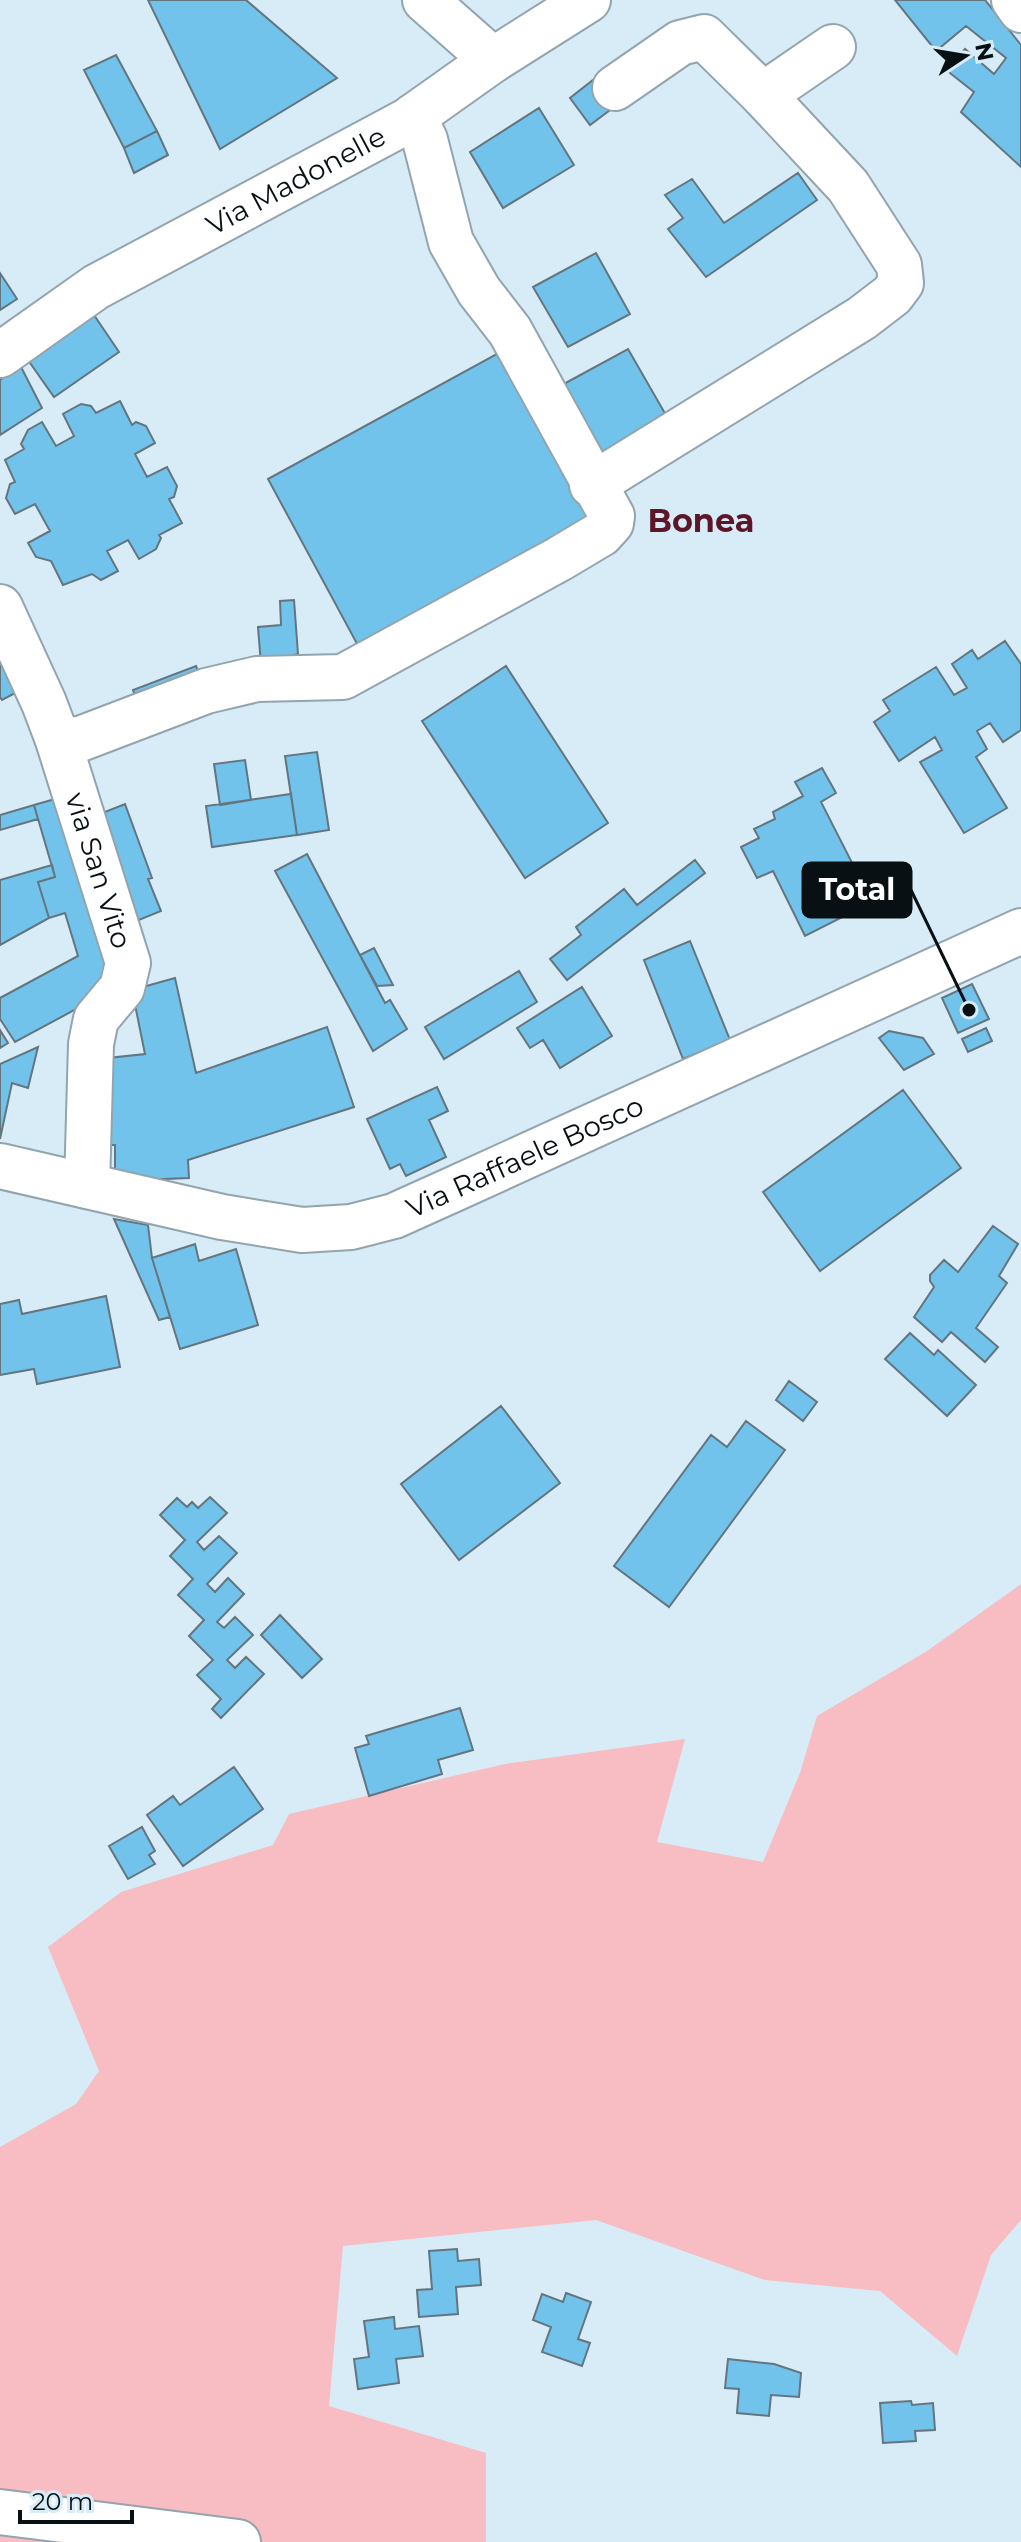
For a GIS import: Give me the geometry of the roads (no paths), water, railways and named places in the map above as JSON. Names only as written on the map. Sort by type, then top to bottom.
[{"type":"street","points":[[425,0],[493,60]]},
{"type":"street","name":"Via Madonelle","points":[[0,355],[96,287],[414,116],[493,60],[588,0]]},
{"type":"street","points":[[1014,0],[1021,10]]},
{"type":"street","points":[[592,485],[862,318],[892,295],[901,283],[899,265],[848,186],[704,37],[680,43],[615,88]]},
{"type":"street","points":[[763,95],[833,47]]},
{"type":"street","points":[[58,740],[80,739],[206,691],[257,679],[343,677],[601,534],[611,523],[612,516],[592,485],[510,331],[479,291],[451,242],[425,140],[414,116]]},
{"type":"street","name":"via San Vito","points":[[0,607],[58,740],[128,963],[122,988],[96,1019],[91,1044],[87,1186]]},
{"type":"street","name":"Via Raffaele Bosco","points":[[0,1166],[222,1217],[302,1230],[351,1227],[394,1216],[1021,931]]},
{"type":"street","points":[[0,2512],[238,2542]]},
{"type":"place","name":"Total","points":[[969,1010]]},
{"type":"district","name":"Bonea","points":[[701,521]]}]
